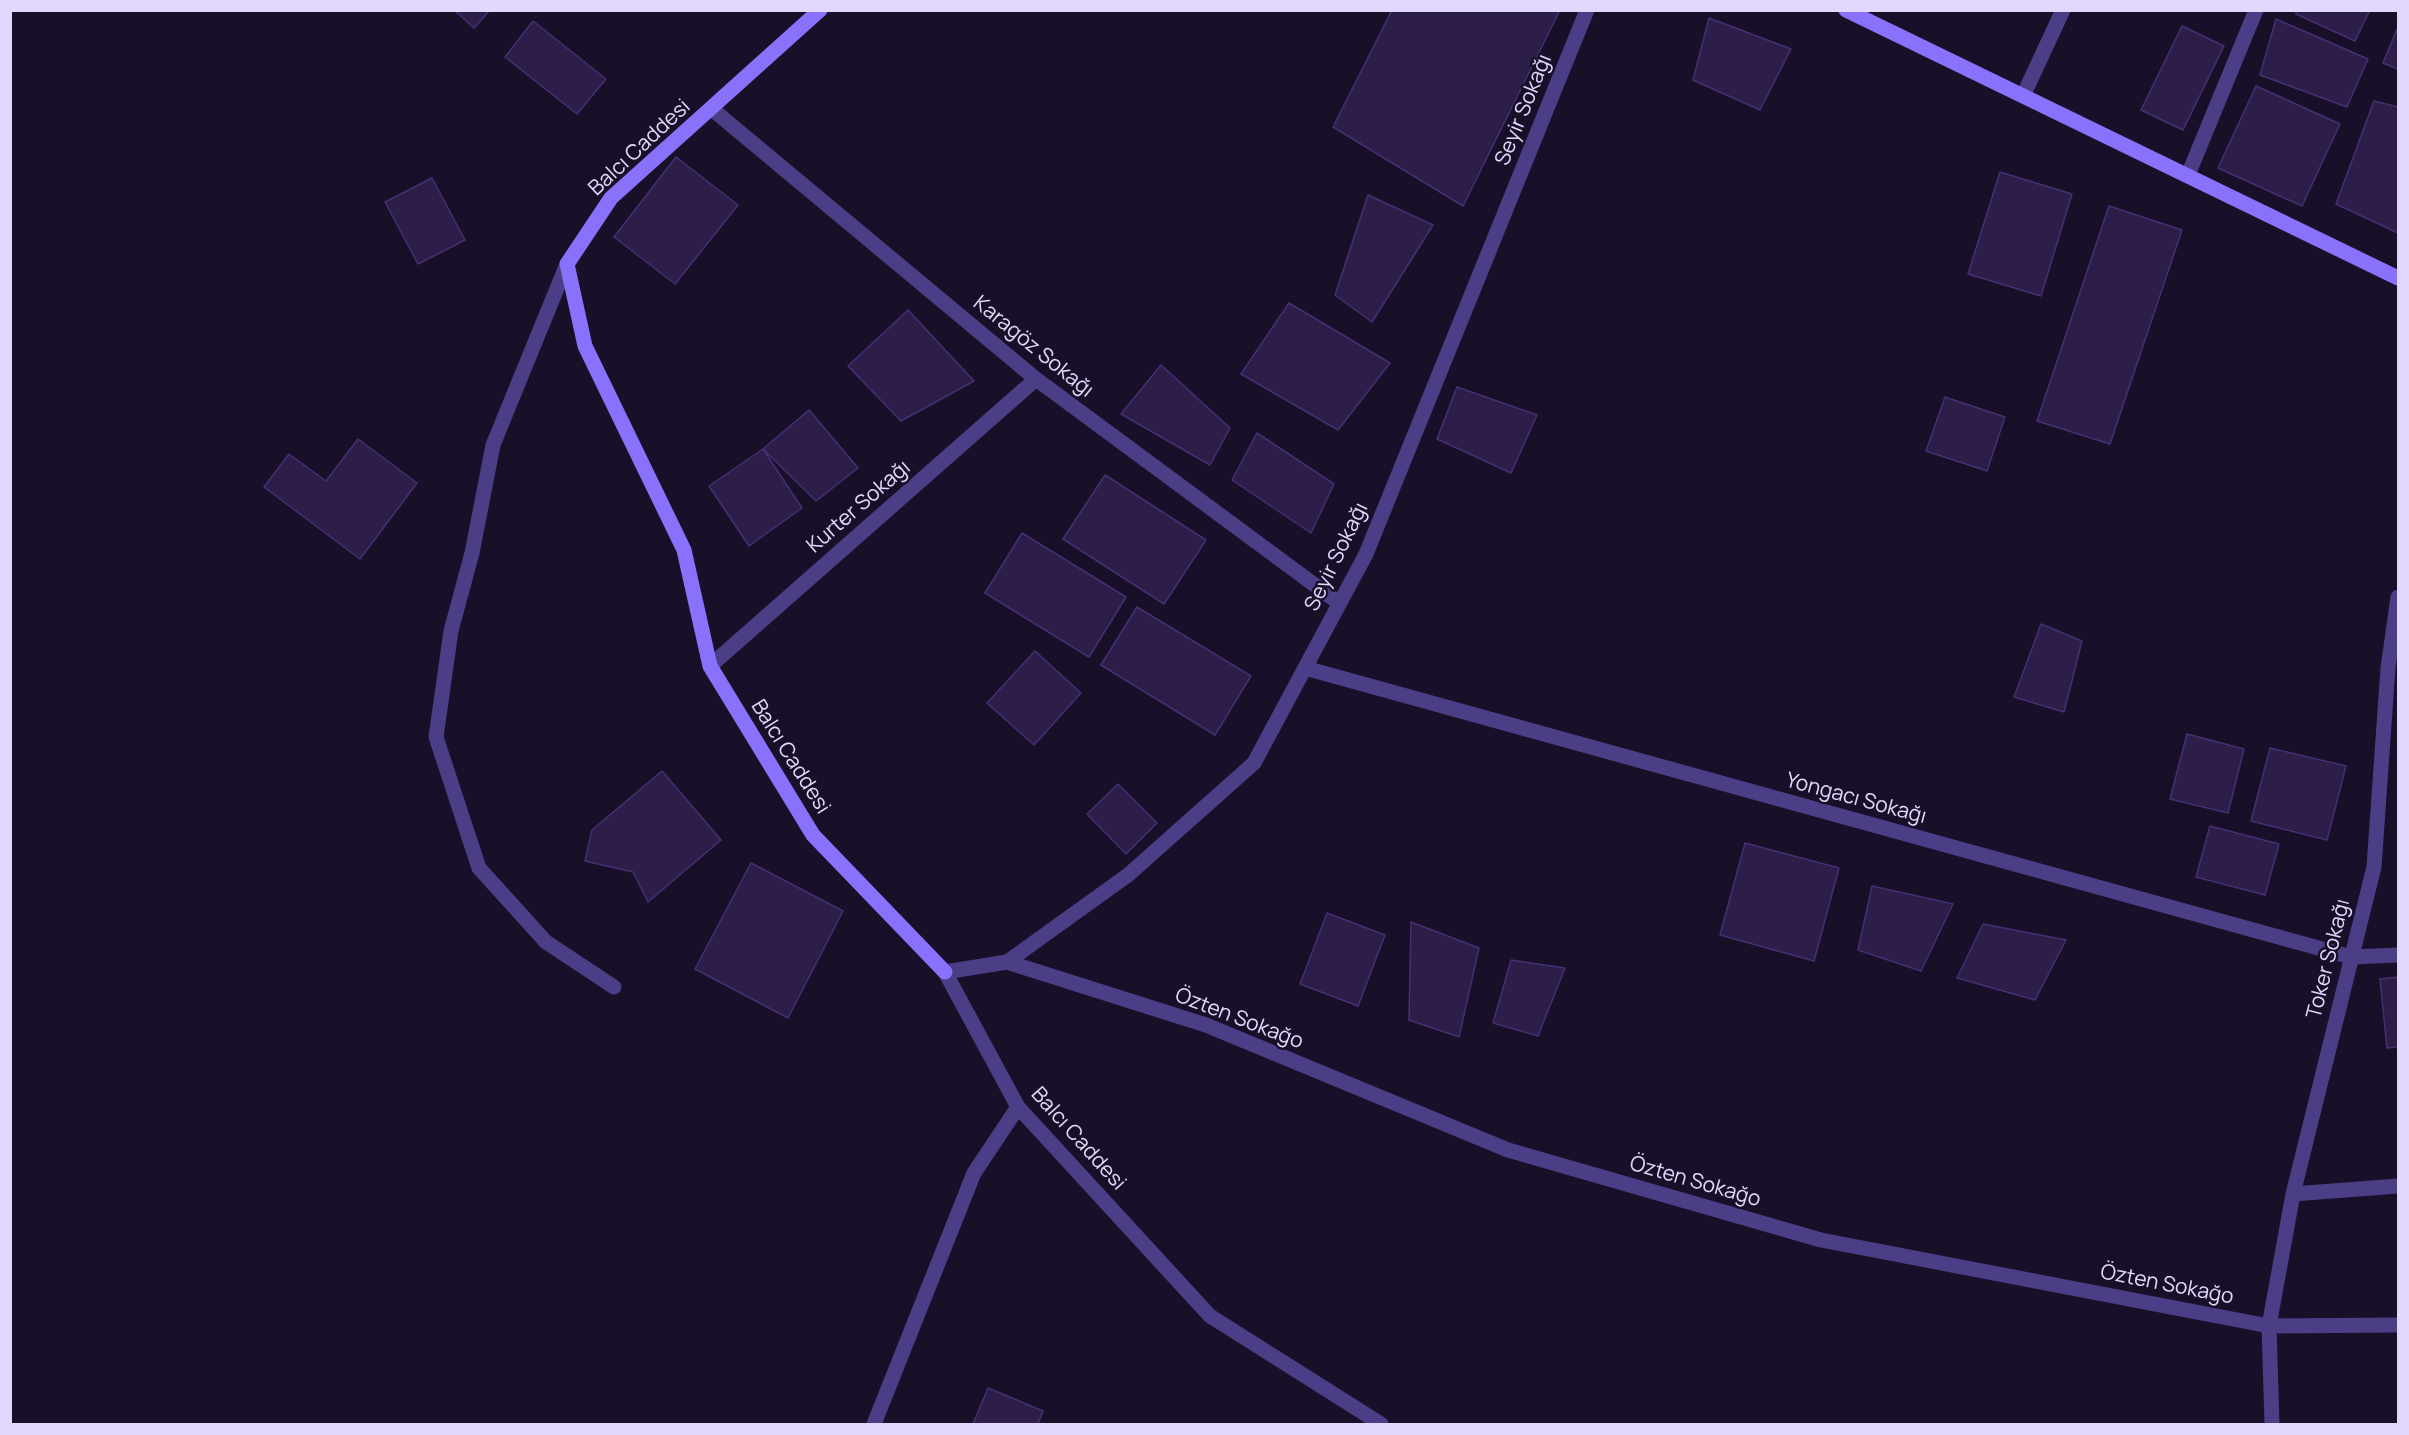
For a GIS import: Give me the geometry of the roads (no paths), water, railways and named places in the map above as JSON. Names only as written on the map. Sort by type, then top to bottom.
[{"type":"street","name":"Seyir Sokağı","points":[[945,972],[1007,962],[1128,875],[1254,763],[1366,554],[1587,10]]},
{"type":"street","points":[[1846,10],[2398,278]]},
{"type":"street","points":[[2023,96],[2063,10]]},
{"type":"street","points":[[2188,175],[2256,10]]},
{"type":"street","name":"Balcı Caddesi","points":[[815,12],[712,109],[611,198],[567,264],[585,346],[684,550],[710,666],[813,835],[945,972],[1018,1107],[1210,1316],[1382,1425]]},
{"type":"street","name":"Karagöz Sokağı","points":[[712,109],[1036,379],[1339,603]]},
{"type":"street","points":[[567,264],[493,445],[472,553],[451,631],[436,737],[479,868],[546,942],[614,987]]},
{"type":"street","name":"Kurter Sokağı","points":[[710,666],[1036,379]]},
{"type":"street","name":"Toker Sokağı","points":[[2272,1425],[2269,1326],[2293,1194],[2374,867],[2388,668],[2398,597]]},
{"type":"street","name":"Yongacı Sokağı","points":[[1305,668],[2351,957],[2398,955]]},
{"type":"street","name":"Özten Sokağo","points":[[1007,962],[1206,1025],[1508,1150],[1821,1240],[2269,1326],[2398,1325]]},
{"type":"street","points":[[874,1425],[974,1173],[1018,1107]]},
{"type":"street","points":[[2293,1194],[2398,1186]]}]
